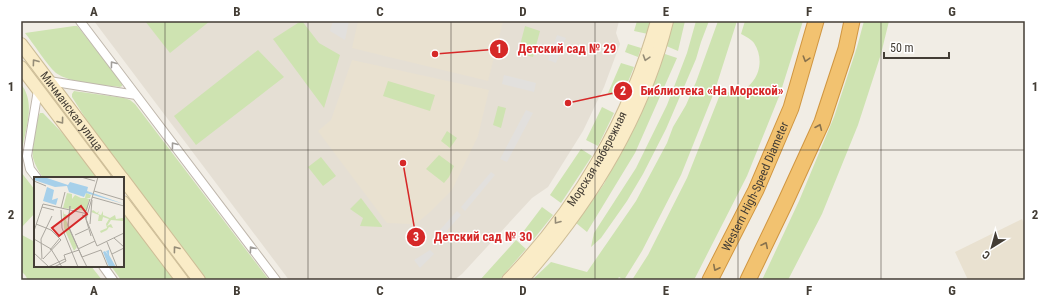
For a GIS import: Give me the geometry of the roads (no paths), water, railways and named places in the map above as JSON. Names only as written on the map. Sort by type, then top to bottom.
[{"type":"highway","name":"Western High-Speed Diameter","points":[[710,280],[756,190],[791,108],[816,21]]},
{"type":"highway","points":[[748,280],[822,122],[846,49],[852,21]]},
{"type":"street","points":[[80,21],[276,280]]},
{"type":"street","name":"Морская набережная","points":[[508,280],[557,222],[577,194],[602,154],[638,80],[657,21]]},
{"type":"street","name":"Морская набережная","points":[[522,280],[578,210],[613,154],[642,94],[654,64],[667,21]]},
{"type":"street","name":"Мичманская улица","points":[[21,44],[121,177]]},
{"type":"street","name":"Мичманская улица","points":[[21,68],[104,177]]},
{"type":"street","points":[[48,81],[136,95]]},
{"type":"street","points":[[30,168],[27,156],[38,90]]},
{"type":"street","points":[[21,157],[36,177]]},
{"type":"street","name":"Мичманская улица","points":[[124,180],[200,280]]},
{"type":"street","points":[[124,203],[182,280]]},
{"type":"street","points":[[104,267],[113,280]]},
{"type":"place","name":"Детский сад № 29","points":[[435,54]]},
{"type":"place","name":"Библиотека «На Морской»","points":[[568,103]]},
{"type":"place","name":"Детский сад № 30","points":[[403,163]]}]
